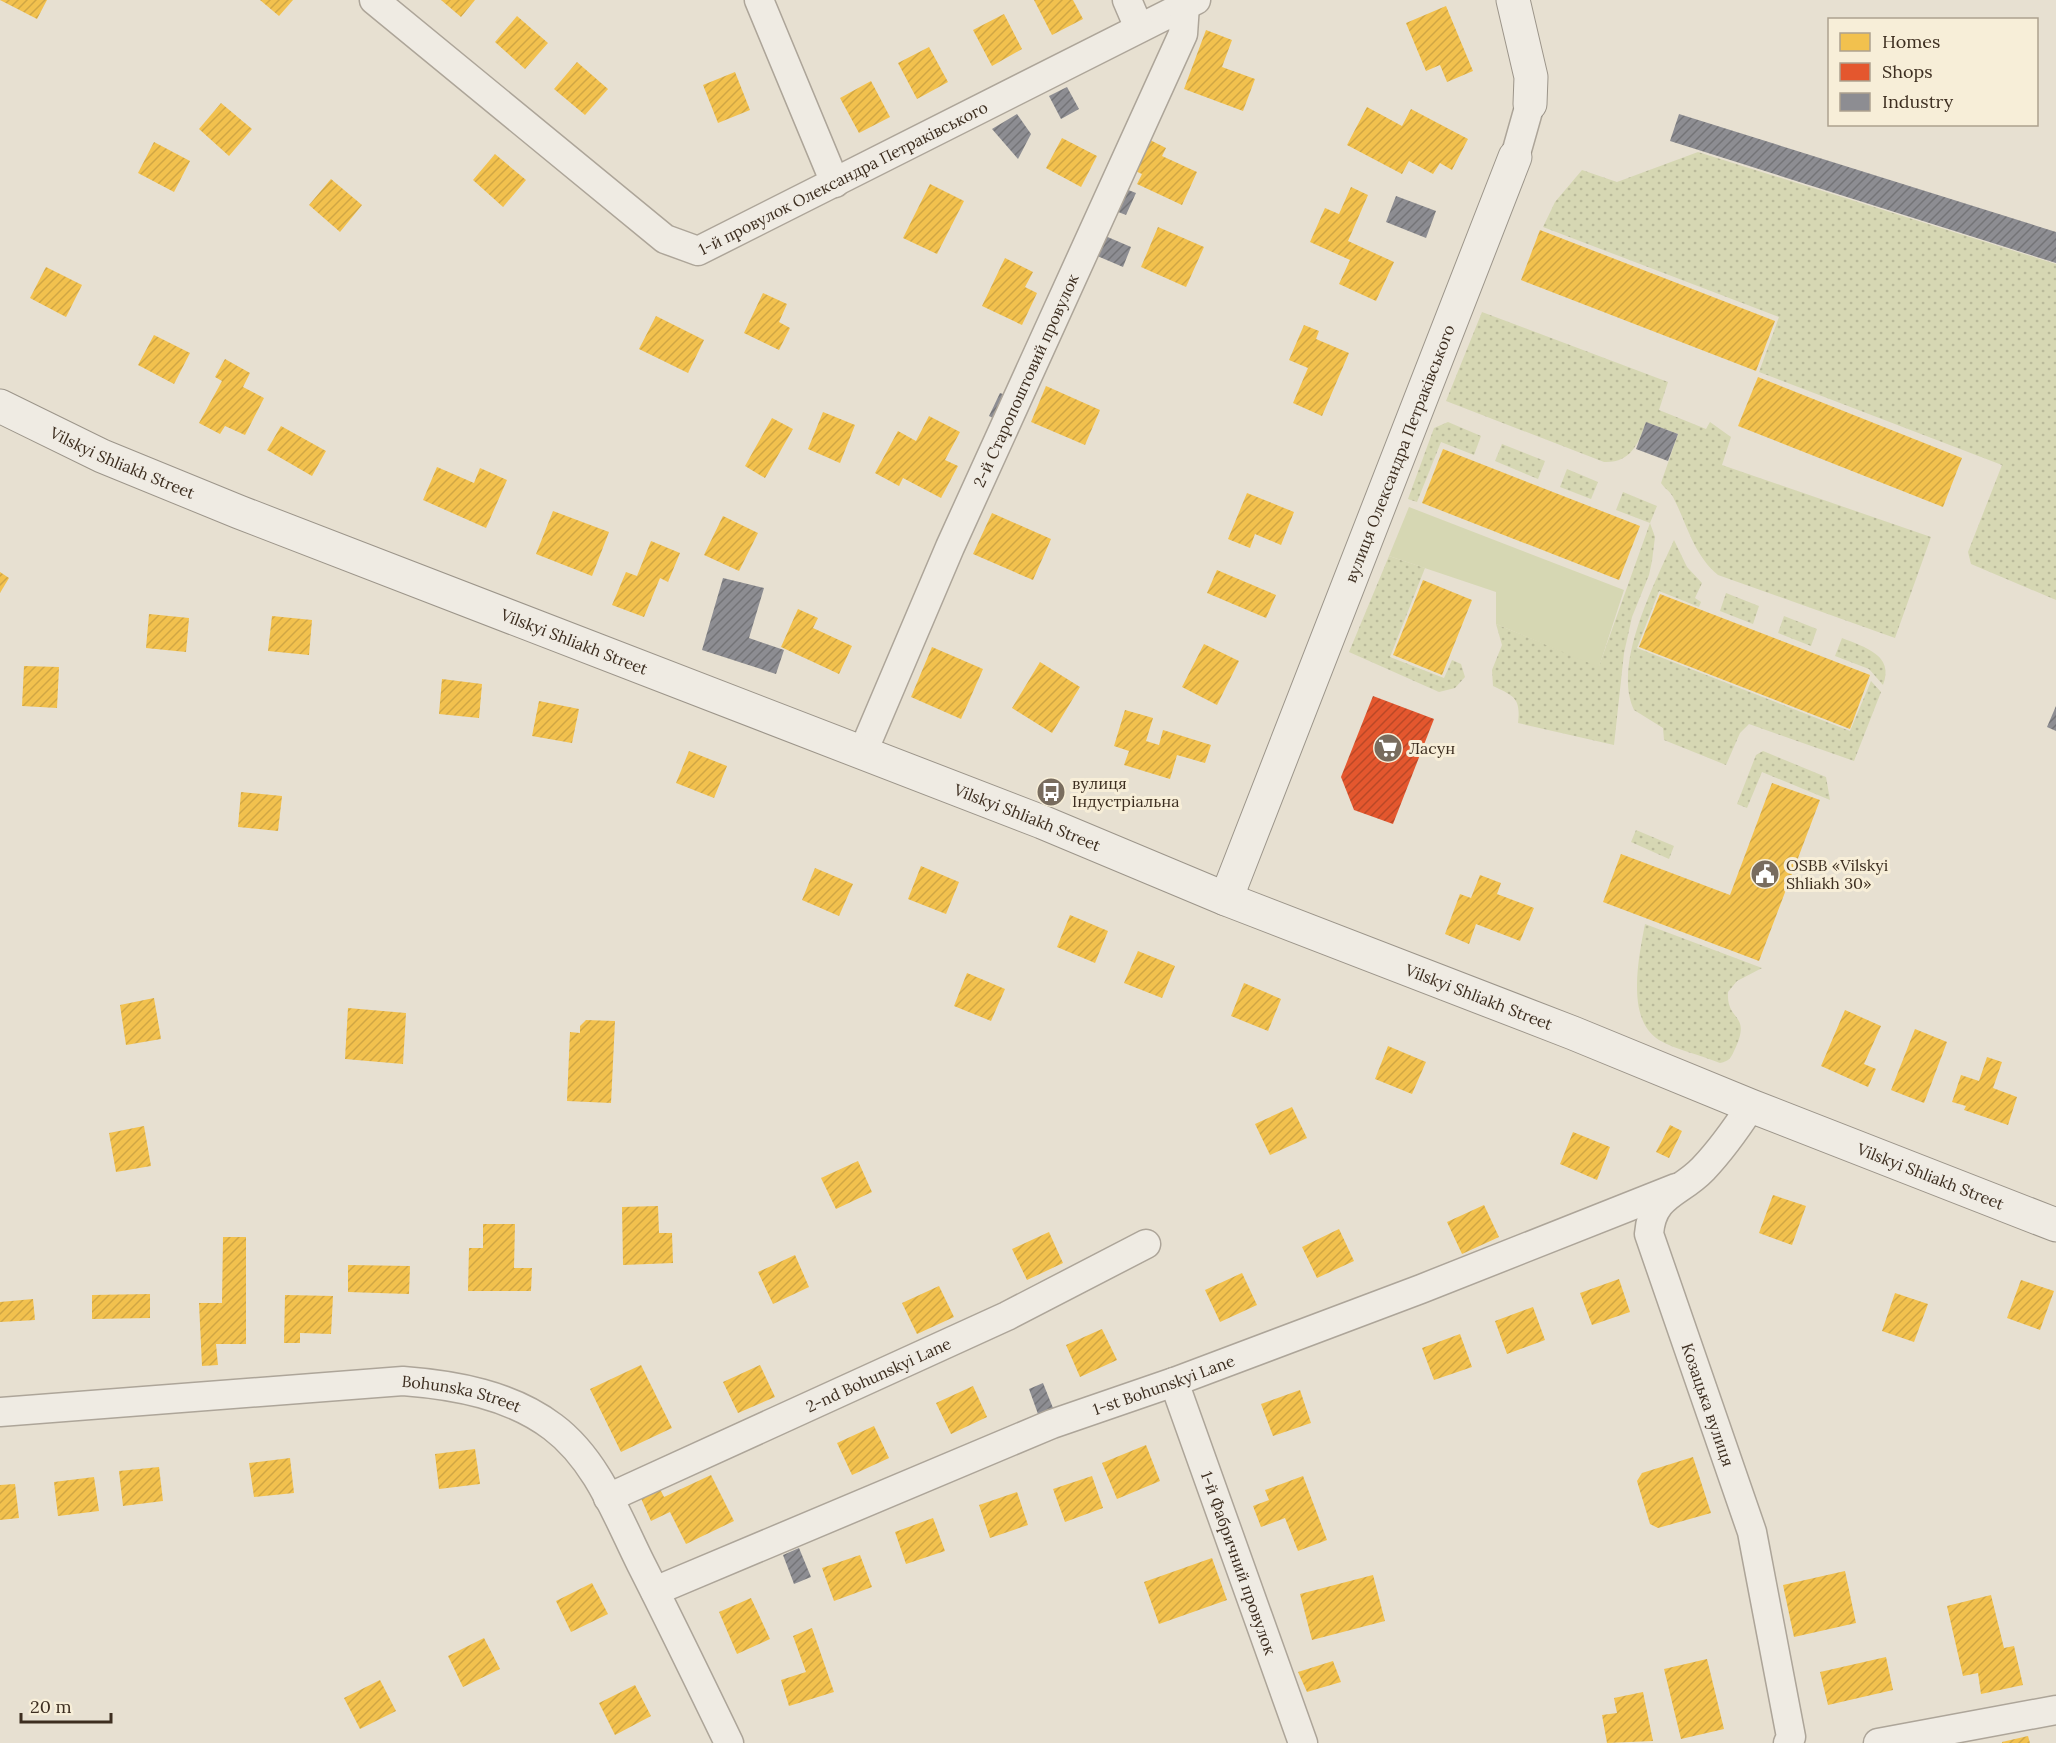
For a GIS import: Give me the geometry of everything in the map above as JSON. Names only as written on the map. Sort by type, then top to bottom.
[{"type":"street","name":"1-й провулок Олександра Петраківського","points":[[374,0],[665,239],[698,250],[1190,3]]},
{"type":"street","points":[[759,0],[835,183]]},
{"type":"street","points":[[1127,0],[1139,28]]},
{"type":"street","name":"вулиця Олександра Петраківського","points":[[1226,899],[1515,157],[1530,104],[1531,77],[1518,12],[1513,0]]},
{"type":"street","name":"2-й Старопоштовий провулок","points":[[862,754],[950,547],[1183,34],[1190,3]]},
{"type":"street","name":"Vilskyi Shliakh Street","points":[[0,406],[123,465],[1042,822],[1226,899],[1573,1032],[1751,1106],[2056,1225]]},
{"type":"street","name":"Козацька вулиця","points":[[1751,1106],[1719,1151],[1700,1172],[1676,1188],[1657,1206],[1650,1219],[1649,1234],[1752,1532],[1791,1737],[1788,1743]]},
{"type":"street","name":"1-st Bohunskyi Lane","points":[[654,1591],[1052,1424],[1174,1382],[1421,1289],[1676,1188]]},
{"type":"street","name":"2-nd Bohunskyi Lane","points":[[608,1498],[1007,1316],[1146,1244]]},
{"type":"street","name":"Bohunska Street","points":[[0,1412],[403,1382],[451,1385],[486,1394],[553,1426],[580,1451],[608,1498],[729,1743]]},
{"type":"street","name":"1-й Фабричний провулок","points":[[1174,1382],[1303,1743]]},
{"type":"street","points":[[1878,1743],[2056,1710]]},
{"type":"green space","points":[[1698,152],[2056,264],[2056,600],[1971,564],[1968,552],[2002,465],[1759,372],[1779,317],[1543,227],[1555,202],[1582,170],[1617,182]]},
{"type":"green space","points":[[1482,312],[1668,382],[1659,410],[1706,429],[1710,422],[1731,437],[1722,465],[1931,537],[1895,638],[1718,575],[1697,549],[1673,497],[1661,483],[1678,434],[1646,422],[1640,438],[1627,456],[1604,462],[1446,401]]},
{"type":"green space","points":[[1448,422],[1481,436],[1474,455],[1441,442],[1417,502],[1408,499],[1434,428]]},
{"type":"green space","points":[[1502,444],[1545,461],[1538,479],[1495,461]]},
{"type":"green space","points":[[1567,469],[1598,482],[1591,499],[1560,487]]},
{"type":"green space","points":[[1623,492],[1657,506],[1650,523],[1616,510]]},
{"type":"green space","points":[[1409,507],[1624,590],[1599,667],[1496,624],[1496,592],[1389,556]]},
{"type":"green space","points":[[1650,523],[1655,537],[1652,561],[1649,575],[1632,617],[1624,653],[1614,745],[1518,723],[1517,703],[1506,692],[1493,686],[1492,670],[1502,645],[1496,624],[1599,666]]},
{"type":"green space","points":[[1674,540],[1687,567],[1702,583],[1695,598],[1701,602],[1699,607],[1659,591],[1637,648],[1850,731],[1871,681],[1881,692],[1854,761],[1749,724],[1740,733],[1726,765],[1664,740],[1663,728],[1634,710],[1629,691],[1628,670],[1632,647],[1647,601]]},
{"type":"green space","points":[[1389,556],[1425,568],[1390,657],[1444,678],[1452,660],[1461,664],[1465,677],[1455,688],[1439,692],[1349,652]]},
{"type":"green space","points":[[1726,593],[1759,606],[1753,624],[1720,611]]},
{"type":"green space","points":[[1784,616],[1817,629],[1811,646],[1778,633]]},
{"type":"green space","points":[[1842,638],[1868,649],[1881,659],[1886,675],[1883,685],[1869,669],[1835,656]]},
{"type":"green space","points":[[1763,751],[1826,777],[1830,800],[1762,772],[1747,808],[1737,804],[1756,755]]},
{"type":"green space","points":[[1636,830],[1674,846],[1669,859],[1631,842]]},
{"type":"green space","points":[[1645,924],[1762,968],[1737,981],[1728,992],[1728,1002],[1740,1023],[1741,1030],[1734,1051],[1728,1060],[1720,1063],[1673,1047],[1659,1040],[1648,1030],[1638,1003],[1637,986]]},
{"type":"building: Homes","points":[[0,0],[47,0],[37,19]]},
{"type":"building: Homes","points":[[260,0],[293,0],[279,16]]},
{"type":"building: Homes","points":[[441,0],[475,0],[461,17]]},
{"type":"building: Homes","points":[[1034,0],[1073,0],[1083,19],[1052,35]]},
{"type":"building: Homes","points":[[1446,6],[1473,71],[1447,82],[1440,65],[1426,71],[1406,23]]},
{"type":"building: Homes","points":[[1004,14],[1022,49],[992,66],[973,30]]},
{"type":"building: Homes","points":[[517,16],[548,43],[525,69],[495,42]]},
{"type":"building: Homes","points":[[1206,30],[1232,40],[1222,67],[1255,79],[1243,111],[1184,89]]},
{"type":"building: Homes","points":[[929,47],[948,82],[917,99],[898,63]]},
{"type":"building: Homes","points":[[577,62],[608,89],[585,115],[554,89]]},
{"type":"building: Homes","points":[[735,72],[750,110],[718,123],[703,85]]},
{"type":"building: Homes","points":[[871,81],[890,117],[859,133],[840,98]]},
{"type":"building: Homes","points":[[221,103],[252,129],[229,156],[199,129]]},
{"type":"building: Homes","points":[[1367,107],[1402,126],[1411,109],[1468,139],[1452,170],[1440,163],[1433,174],[1409,161],[1402,174],[1347,145]]},
{"type":"building: Homes","points":[[1062,138],[1097,156],[1081,187],[1046,168]]},
{"type":"building: Homes","points":[[1148,139],[1166,148],[1162,156],[1197,172],[1182,205],[1137,184],[1142,174],[1133,170]]},
{"type":"building: Homes","points":[[154,142],[190,161],[174,192],[138,173]]},
{"type":"building: Homes","points":[[495,154],[526,180],[503,207],[473,180]]},
{"type":"building: Homes","points":[[331,179],[362,205],[340,232],[309,205]]},
{"type":"building: Homes","points":[[930,184],[964,201],[937,254],[903,238]]},
{"type":"building: Homes","points":[[1351,187],[1368,195],[1348,241],[1394,262],[1376,301],[1339,284],[1350,260],[1310,242],[1325,208],[1339,214]]},
{"type":"building: Homes","points":[[1158,227],[1204,247],[1186,287],[1141,267]]},
{"type":"building: Homes","points":[[1540,230],[1775,321],[1756,371],[1521,280]]},
{"type":"building: Homes","points":[[1005,258],[1033,272],[1025,287],[1037,293],[1022,325],[982,306]]},
{"type":"building: Homes","points":[[46,267],[82,285],[66,317],[30,298]]},
{"type":"building: Homes","points":[[763,293],[787,304],[779,322],[790,328],[779,350],[744,333]]},
{"type":"building: Homes","points":[[656,316],[704,340],[688,373],[639,349]]},
{"type":"building: Homes","points":[[1304,325],[1319,331],[1316,339],[1349,353],[1322,416],[1293,403],[1308,368],[1289,360]]},
{"type":"building: Homes","points":[[154,335],[190,353],[174,384],[138,365]]},
{"type":"building: Homes","points":[[225,359],[250,373],[243,387],[264,398],[245,435],[225,426],[220,434],[199,423],[222,381],[215,377]]},
{"type":"building: Homes","points":[[1758,377],[1962,458],[1943,507],[1738,426]]},
{"type":"building: Homes","points":[[1046,386],[1100,410],[1085,445],[1031,422]]},
{"type":"building: Homes","points":[[823,412],[855,425],[840,463],[808,449]]},
{"type":"building: Homes","points":[[929,416],[960,432],[945,460],[958,466],[941,498],[903,478],[899,486],[875,473],[898,431],[916,441]]},
{"type":"building: Homes","points":[[772,418],[793,429],[765,478],[745,466]]},
{"type":"building: Homes","points":[[281,426],[326,451],[312,476],[267,450]]},
{"type":"building: Homes","points":[[1443,449],[1640,526],[1619,580],[1422,503]]},
{"type":"building: Homes","points":[[437,467],[474,483],[480,468],[507,480],[486,528],[423,500]]},
{"type":"building: Homes","points":[[1247,493],[1294,512],[1281,545],[1255,534],[1250,548],[1228,539]]},
{"type":"building: Homes","points":[[553,511],[609,532],[592,576],[536,554]]},
{"type":"building: Homes","points":[[992,513],[1051,539],[1033,580],[973,554]]},
{"type":"building: Homes","points":[[723,516],[758,533],[739,571],[704,555]]},
{"type":"building: Homes","points":[[651,541],[680,553],[668,582],[660,578],[644,617],[612,605],[626,572],[637,576]]},
{"type":"building: Homes","points":[[1217,570],[1276,595],[1266,618],[1207,593]]},
{"type":"building: Homes","points":[[0,572],[9,578],[0,593]]},
{"type":"building: Homes","points":[[1423,580],[1472,600],[1442,675],[1393,655]]},
{"type":"building: Homes","points":[[1660,594],[1870,675],[1850,729],[1639,647]]},
{"type":"building: Homes","points":[[798,609],[818,618],[813,628],[852,646],[839,674],[781,647]]},
{"type":"building: Homes","points":[[149,614],[189,618],[186,652],[146,648]]},
{"type":"building: Homes","points":[[272,616],[312,620],[309,655],[268,651]]},
{"type":"building: Homes","points":[[1204,644],[1239,661],[1217,705],[1182,687]]},
{"type":"building: Homes","points":[[932,647],[983,669],[961,719],[911,697]]},
{"type":"building: Homes","points":[[1040,662],[1080,687],[1052,733],[1012,708]]},
{"type":"building: Homes","points":[[24,666],[59,667],[57,708],[22,706]]},
{"type":"building: Homes","points":[[442,679],[482,684],[479,718],[439,714]]},
{"type":"building: Homes","points":[[539,701],[579,709],[572,743],[532,736]]},
{"type":"building: Homes","points":[[1125,710],[1153,718],[1146,741],[1159,745],[1163,730],[1211,745],[1205,763],[1177,755],[1170,779],[1124,765],[1129,751],[1114,746]]},
{"type":"building: Homes","points":[[689,751],[727,766],[714,798],[676,783]]},
{"type":"building: Homes","points":[[1772,783],[1820,800],[1759,961],[1603,902],[1621,854],[1730,895]]},
{"type":"building: Homes","points":[[241,792],[282,796],[278,831],[238,827]]},
{"type":"building: Homes","points":[[921,866],[959,882],[946,914],[908,899]]},
{"type":"building: Homes","points":[[815,868],[853,884],[839,916],[802,900]]},
{"type":"building: Homes","points":[[1480,875],[1501,883],[1497,894],[1534,908],[1520,941],[1476,924],[1469,944],[1445,934],[1460,894],[1471,898]]},
{"type":"building: Homes","points":[[1070,915],[1108,931],[1095,963],[1057,947]]},
{"type":"building: Homes","points":[[1138,951],[1175,966],[1162,998],[1124,983]]},
{"type":"building: Homes","points":[[967,973],[1005,989],[991,1021],[954,1006]]},
{"type":"building: Homes","points":[[1244,983],[1281,999],[1268,1031],[1231,1016]]},
{"type":"building: Homes","points":[[154,998],[161,1039],[126,1045],[120,1005]]},
{"type":"building: Homes","points":[[348,1008],[406,1013],[403,1064],[345,1059]]},
{"type":"building: Homes","points":[[1845,1010],[1881,1026],[1864,1064],[1876,1069],[1868,1087],[1821,1066]]},
{"type":"building: Homes","points":[[586,1020],[615,1021],[611,1103],[567,1101],[570,1032],[580,1033],[580,1026]]},
{"type":"building: Homes","points":[[1915,1029],[1947,1042],[1924,1103],[1891,1090]]},
{"type":"building: Homes","points":[[1388,1046],[1426,1062],[1412,1094],[1375,1079]]},
{"type":"building: Homes","points":[[1987,1057],[2002,1062],[1993,1088],[2017,1097],[2008,1125],[1964,1110],[1966,1106],[1952,1102],[1961,1075],[1979,1081]]},
{"type":"building: Homes","points":[[1292,1107],[1307,1138],[1270,1155],[1255,1124]]},
{"type":"building: Homes","points":[[1670,1125],[1682,1131],[1669,1158],[1656,1152]]},
{"type":"building: Homes","points":[[144,1126],[151,1166],[116,1172],[109,1133]]},
{"type":"building: Homes","points":[[1573,1132],[1610,1147],[1597,1180],[1560,1164]]},
{"type":"building: Homes","points":[[858,1161],[872,1192],[836,1209],[821,1178]]},
{"type":"building: Homes","points":[[1773,1195],[1806,1206],[1792,1245],[1759,1233]]},
{"type":"building: Homes","points":[[1484,1205],[1499,1237],[1462,1254],[1447,1222]]},
{"type":"building: Homes","points":[[658,1206],[659,1233],[672,1233],[673,1263],[623,1265],[622,1207]]},
{"type":"building: Homes","points":[[483,1224],[515,1224],[514,1268],[532,1268],[531,1291],[468,1291],[469,1248],[483,1248]]},
{"type":"building: Homes","points":[[1339,1229],[1354,1261],[1317,1278],[1302,1247]]},
{"type":"building: Homes","points":[[1049,1232],[1063,1263],[1027,1280],[1012,1249]]},
{"type":"building: Homes","points":[[223,1237],[246,1237],[246,1344],[216,1344],[218,1365],[202,1366],[199,1303],[222,1303]]},
{"type":"building: Homes","points":[[795,1255],[809,1287],[773,1304],[758,1272]]},
{"type":"building: Homes","points":[[348,1265],[410,1266],[409,1294],[348,1292]]},
{"type":"building: Homes","points":[[1242,1273],[1257,1305],[1220,1322],[1205,1290]]},
{"type":"building: Homes","points":[[1619,1279],[1630,1312],[1592,1325],[1580,1293]]},
{"type":"building: Homes","points":[[2021,1280],[2054,1291],[2040,1330],[2007,1318]]},
{"type":"building: Homes","points":[[939,1286],[954,1317],[917,1334],[902,1303]]},
{"type":"building: Homes","points":[[1895,1293],[1928,1304],[1914,1342],[1882,1331]]},
{"type":"building: Homes","points":[[150,1294],[150,1318],[92,1319],[92,1295]]},
{"type":"building: Homes","points":[[285,1295],[333,1296],[331,1334],[300,1333],[300,1343],[284,1343]]},
{"type":"building: Homes","points":[[33,1299],[35,1320],[0,1322],[0,1302]]},
{"type":"building: Homes","points":[[1533,1307],[1545,1340],[1507,1354],[1495,1321]]},
{"type":"building: Homes","points":[[1102,1329],[1117,1360],[1080,1377],[1066,1345]]},
{"type":"building: Homes","points":[[1460,1334],[1472,1367],[1434,1380],[1422,1348]]},
{"type":"building: Homes","points":[[641,1365],[672,1428],[621,1452],[590,1389]]},
{"type":"building: Homes","points":[[760,1365],[775,1397],[738,1413],[723,1382]]},
{"type":"building: Homes","points":[[973,1386],[987,1417],[951,1434],[936,1403]]},
{"type":"building: Homes","points":[[1300,1390],[1311,1423],[1273,1436],[1261,1404]]},
{"type":"building: Homes","points":[[874,1426],[889,1458],[852,1475],[837,1443]]},
{"type":"building: Homes","points":[[1146,1445],[1160,1481],[1117,1499],[1102,1463]]},
{"type":"building: Homes","points":[[475,1449],[480,1484],[439,1489],[435,1454]]},
{"type":"building: Homes","points":[[1693,1457],[1711,1513],[1658,1528],[1650,1524],[1637,1481],[1642,1473]]},
{"type":"building: Homes","points":[[290,1458],[294,1493],[254,1497],[249,1463]]},
{"type":"building: Homes","points":[[159,1467],[163,1501],[123,1506],[119,1471]]},
{"type":"building: Homes","points":[[711,1475],[734,1521],[686,1544],[670,1512],[651,1521],[640,1496],[659,1487],[664,1497]]},
{"type":"building: Homes","points":[[1092,1476],[1103,1508],[1065,1522],[1053,1489]]},
{"type":"building: Homes","points":[[1303,1476],[1327,1540],[1298,1551],[1285,1518],[1261,1527],[1253,1506],[1269,1500],[1265,1490]]},
{"type":"building: Homes","points":[[94,1477],[99,1511],[58,1516],[54,1482]]},
{"type":"building: Homes","points":[[15,1484],[19,1518],[0,1520],[0,1485]]},
{"type":"building: Homes","points":[[1017,1492],[1028,1525],[990,1538],[979,1505]]},
{"type":"building: Homes","points":[[933,1518],[945,1551],[906,1564],[895,1532]]},
{"type":"building: Homes","points":[[860,1555],[872,1587],[834,1601],[822,1568]]},
{"type":"building: Homes","points":[[1212,1558],[1227,1600],[1159,1624],[1144,1582]]},
{"type":"building: Homes","points":[[1845,1571],[1856,1623],[1794,1637],[1783,1585]]},
{"type":"building: Homes","points":[[1373,1575],[1385,1621],[1312,1640],[1300,1594]]},
{"type":"building: Homes","points":[[592,1583],[608,1614],[571,1632],[556,1601]]},
{"type":"building: Homes","points":[[1991,1595],[2004,1648],[2014,1646],[2023,1685],[1981,1694],[1978,1673],[1963,1676],[1947,1606]]},
{"type":"building: Homes","points":[[751,1598],[770,1639],[737,1654],[719,1612]]},
{"type":"building: Homes","points":[[812,1628],[834,1692],[789,1706],[781,1680],[806,1672],[793,1636]]},
{"type":"building: Homes","points":[[484,1638],[500,1669],[463,1687],[448,1656]]},
{"type":"building: Homes","points":[[1886,1657],[1893,1690],[1828,1705],[1820,1672]]},
{"type":"building: Homes","points":[[1707,1659],[1724,1729],[1681,1739],[1664,1669]]},
{"type":"building: Homes","points":[[1333,1661],[1341,1682],[1307,1692],[1298,1672]]},
{"type":"building: Homes","points":[[380,1680],[396,1711],[360,1729],[344,1698]]},
{"type":"building: Homes","points":[[635,1685],[651,1716],[615,1735],[599,1703]]},
{"type":"building: Homes","points":[[1643,1692],[1653,1741],[1607,1743],[1602,1715],[1617,1713],[1614,1698]]},
{"type":"building: Homes","points":[[2028,1736],[2030,1743],[2002,1743],[2002,1742]]},
{"type":"building: Shops","name":"Ласун","points":[[1373,696],[1434,719],[1393,824],[1354,810],[1341,777]]},
{"type":"building: Industry","points":[[1067,87],[1079,109],[1061,119],[1049,96]]},
{"type":"building: Industry","points":[[1017,114],[1031,134],[1018,159],[992,129]]},
{"type":"building: Industry","points":[[1679,114],[2056,232],[2056,263],[1670,141]]},
{"type":"building: Industry","points":[[1123,188],[1136,193],[1126,215],[1113,210]]},
{"type":"building: Industry","points":[[1396,196],[1436,211],[1426,238],[1386,222]]},
{"type":"building: Industry","points":[[1103,235],[1131,247],[1123,267],[1095,255]]},
{"type":"building: Industry","points":[[1000,393],[1008,396],[997,420],[989,416]]},
{"type":"building: Industry","points":[[1646,422],[1678,434],[1668,461],[1636,449]]},
{"type":"building: Industry","points":[[723,578],[764,588],[749,638],[784,650],[776,674],[702,650]]},
{"type":"building: Industry","points":[[2056,706],[2056,731],[2047,727]]},
{"type":"building: Industry","points":[[1043,1383],[1053,1408],[1038,1414],[1029,1389]]},
{"type":"building: Industry","points":[[799,1548],[811,1577],[794,1584],[783,1555]]},
{"type":"place","name":"Ласун","points":[[1388,748]]},
{"type":"place","name":"вулиця Індустріальна","points":[[1051,792]]},
{"type":"place","name":"OSBB «Vilskyi Shliakh 30»","points":[[1765,874]]}]
